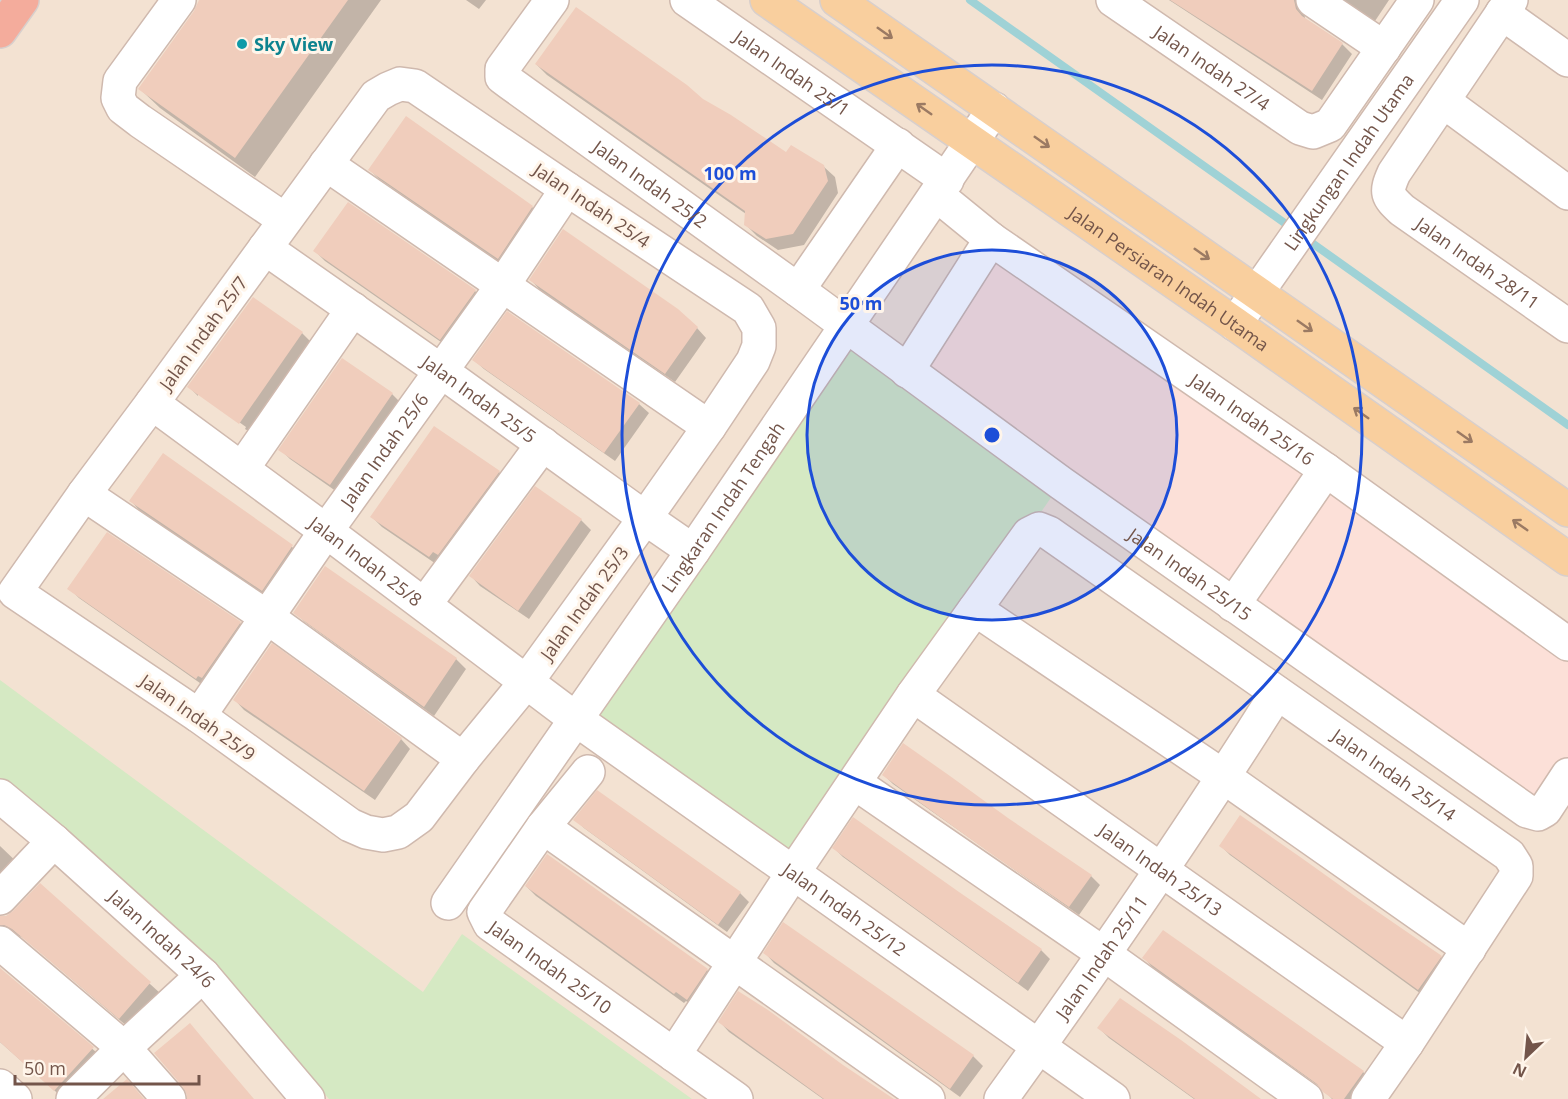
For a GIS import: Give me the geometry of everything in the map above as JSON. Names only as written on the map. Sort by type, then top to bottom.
[{"type":"highway","points":[[0,31],[22,0]]},
{"type":"main road","name":"Jalan Persiaran Indah Utama","points":[[767,0],[1235,324],[1568,559]]},
{"type":"main road","points":[[837,0],[1568,510]]},
{"type":"street","points":[[179,0],[120,81],[118,98],[123,108],[140,121],[285,219]]},
{"type":"street","name":"Jalan Indah 25/2","points":[[552,0],[502,69],[502,77],[846,327]]},
{"type":"street","name":"Jalan Indah 25/1","points":[[687,0],[898,145],[942,187]]},
{"type":"street","name":"Jalan Indah 27/4","points":[[1113,0],[1300,128],[1313,132],[1330,125],[1383,48]]},
{"type":"street","points":[[1313,0],[1383,48],[1417,0]]},
{"type":"street","name":"Lingkungan Indah Utama","points":[[1235,324],[1462,0]]},
{"type":"street","points":[[1568,60],[1506,7],[1443,101],[1568,193]]},
{"type":"street","name":"Jalan Indah 25/7","points":[[8,595],[152,404],[376,96],[400,84]]},
{"type":"street","name":"Jalan Indah 25/4","points":[[400,84],[415,86],[748,309],[759,328],[759,346]]},
{"type":"street","name":"Jalan Indah 28/11","points":[[1443,101],[1394,173],[1388,187],[1389,197],[1402,210],[1568,326]]},
{"type":"street","name":"Lingkaran Indah Tengah","points":[[448,903],[577,720],[994,109]]},
{"type":"street","points":[[798,290],[898,145]]},
{"type":"street","points":[[326,164],[709,427]]},
{"type":"street","name":"Jalan Indah 25/16","points":[[942,187],[991,238],[1326,470],[1568,644]]},
{"type":"street","name":"Jalan Indah 25/6","points":[[199,716],[326,531],[503,285],[567,189]]},
{"type":"street","points":[[907,371],[991,238]]},
{"type":"street","name":"Jalan Indah 25/5","points":[[265,248],[693,551]]},
{"type":"street","points":[[242,469],[353,309]]},
{"type":"street","name":"Jalan Indah 25/15","points":[[846,327],[1233,605],[1527,811],[1538,814],[1545,810],[1568,775]]},
{"type":"street","name":"Jalan Indah 25/3","points":[[383,835],[398,832],[419,817],[527,681],[709,427],[753,361],[759,346]]},
{"type":"street","name":"Jalan Indah 25/8","points":[[152,404],[425,604],[577,720]]},
{"type":"street","points":[[425,604],[543,444]]},
{"type":"street","points":[[1233,605],[1326,470]]},
{"type":"street","points":[[84,494],[267,617],[463,759]]},
{"type":"street","name":"Jalan Indah 25/14","points":[[975,609],[1029,534],[1040,529],[1509,855],[1516,866],[1515,876],[1368,1099]]},
{"type":"street","name":"Jalan Indah 25/9","points":[[8,595],[199,716],[350,825],[366,832],[383,835]]},
{"type":"street","points":[[674,1055],[913,695],[975,609],[1224,777],[1469,948]]},
{"type":"street","name":"Jalan Indah 25/11","points":[[1001,1099],[1104,954],[1224,777],[1277,693]]},
{"type":"street","name":"Jalan Indah 25/13","points":[[913,695],[1407,1042]]},
{"type":"street","name":"Jalan Indah 25/12","points":[[577,720],[1113,1099]]},
{"type":"street","name":"Jalan Indah 25/10","points":[[588,772],[543,827],[484,912],[490,924],[736,1099]]},
{"type":"street","points":[[855,783],[1104,954],[1306,1099]]},
{"type":"street","name":"Jalan Indah 24/6","points":[[0,796],[54,841],[203,975],[308,1099]]},
{"type":"street","points":[[543,827],[928,1099]]},
{"type":"street","points":[[0,898],[54,841]]},
{"type":"street","points":[[0,944],[124,1048],[169,1099]]},
{"type":"street","points":[[73,1099],[203,975]]},
{"type":"street","points":[[0,1086],[15,1099]]},
{"type":"shaded area","points":[[0,0],[1568,0],[1568,1099],[0,1099]]},
{"type":"shaded area","points":[[994,251],[1568,656],[1568,758],[1536,806],[921,370]]},
{"type":"green space","points":[[846,327],[1061,483],[793,873],[577,720]]},
{"type":"green space","points":[[0,680],[423,992],[462,934],[692,1099],[329,1099],[212,963],[0,783]]},
{"type":"building","name":"Sky View","points":[[199,0],[348,0],[235,158],[138,89],[194,11]]},
{"type":"building","points":[[1170,0],[1294,0],[1296,9],[1302,16],[1343,43],[1312,91]]},
{"type":"building","points":[[576,7],[687,85],[703,99],[786,152],[791,145],[824,165],[828,181],[793,234],[766,239],[744,225],[745,211],[535,64]]},
{"type":"building","points":[[406,116],[533,206],[498,259],[368,170]]},
{"type":"building","points":[[348,202],[476,290],[440,340],[313,251]]},
{"type":"building","points":[[563,229],[678,309],[698,327],[665,374],[529,280]]},
{"type":"building","points":[[253,297],[303,332],[239,424],[187,387]]},
{"type":"building","points":[[507,311],[640,403],[604,453],[472,360]]},
{"type":"building","points":[[342,358],[393,393],[330,485],[278,450]]},
{"type":"building","points":[[434,426],[500,471],[438,555],[433,552],[429,557],[370,517]]},
{"type":"building","points":[[163,453],[293,545],[262,591],[129,501]]},
{"type":"building","points":[[535,486],[582,519],[518,611],[469,576]]},
{"type":"building","points":[[107,532],[241,622],[202,678],[198,676],[196,679],[67,589]]},
{"type":"building","points":[[325,566],[457,658],[424,707],[293,613]]},
{"type":"building","points":[[272,643],[402,738],[364,791],[233,700]]},
{"type":"building","points":[[903,743],[1092,875],[1069,907],[882,775]]},
{"type":"building","points":[[597,790],[741,892],[718,925],[573,820]]},
{"type":"building","points":[[1240,815],[1442,956],[1418,990],[1219,846]]},
{"type":"building","points":[[853,817],[1042,949],[1018,983],[832,848]]},
{"type":"building","points":[[547,854],[708,969],[687,1000],[676,992],[674,994],[525,886]]},
{"type":"building","points":[[40,883],[151,982],[119,1019],[12,929],[0,925],[0,916],[6,916],[13,911]]},
{"type":"building","points":[[783,922],[974,1055],[950,1089],[763,953]]},
{"type":"building","points":[[1163,930],[1364,1071],[1344,1099],[1333,1099],[1317,1084],[1142,958]]},
{"type":"building","points":[[0,968],[94,1047],[54,1091],[0,1042]]},
{"type":"building","points":[[738,991],[894,1099],[824,1099],[718,1022]]},
{"type":"building","points":[[1120,998],[1261,1099],[1195,1099],[1097,1028]]},
{"type":"building","points":[[190,1023],[254,1099],[187,1099],[183,1087],[154,1053]]},
{"type":"building","points":[[127,1079],[144,1099],[103,1099]]},
{"type":"waterway","points":[[970,0],[1293,229]]},
{"type":"waterway","points":[[1305,238],[1568,425]]},
{"type":"place","name":"Sky View","points":[[242,44]]}]
